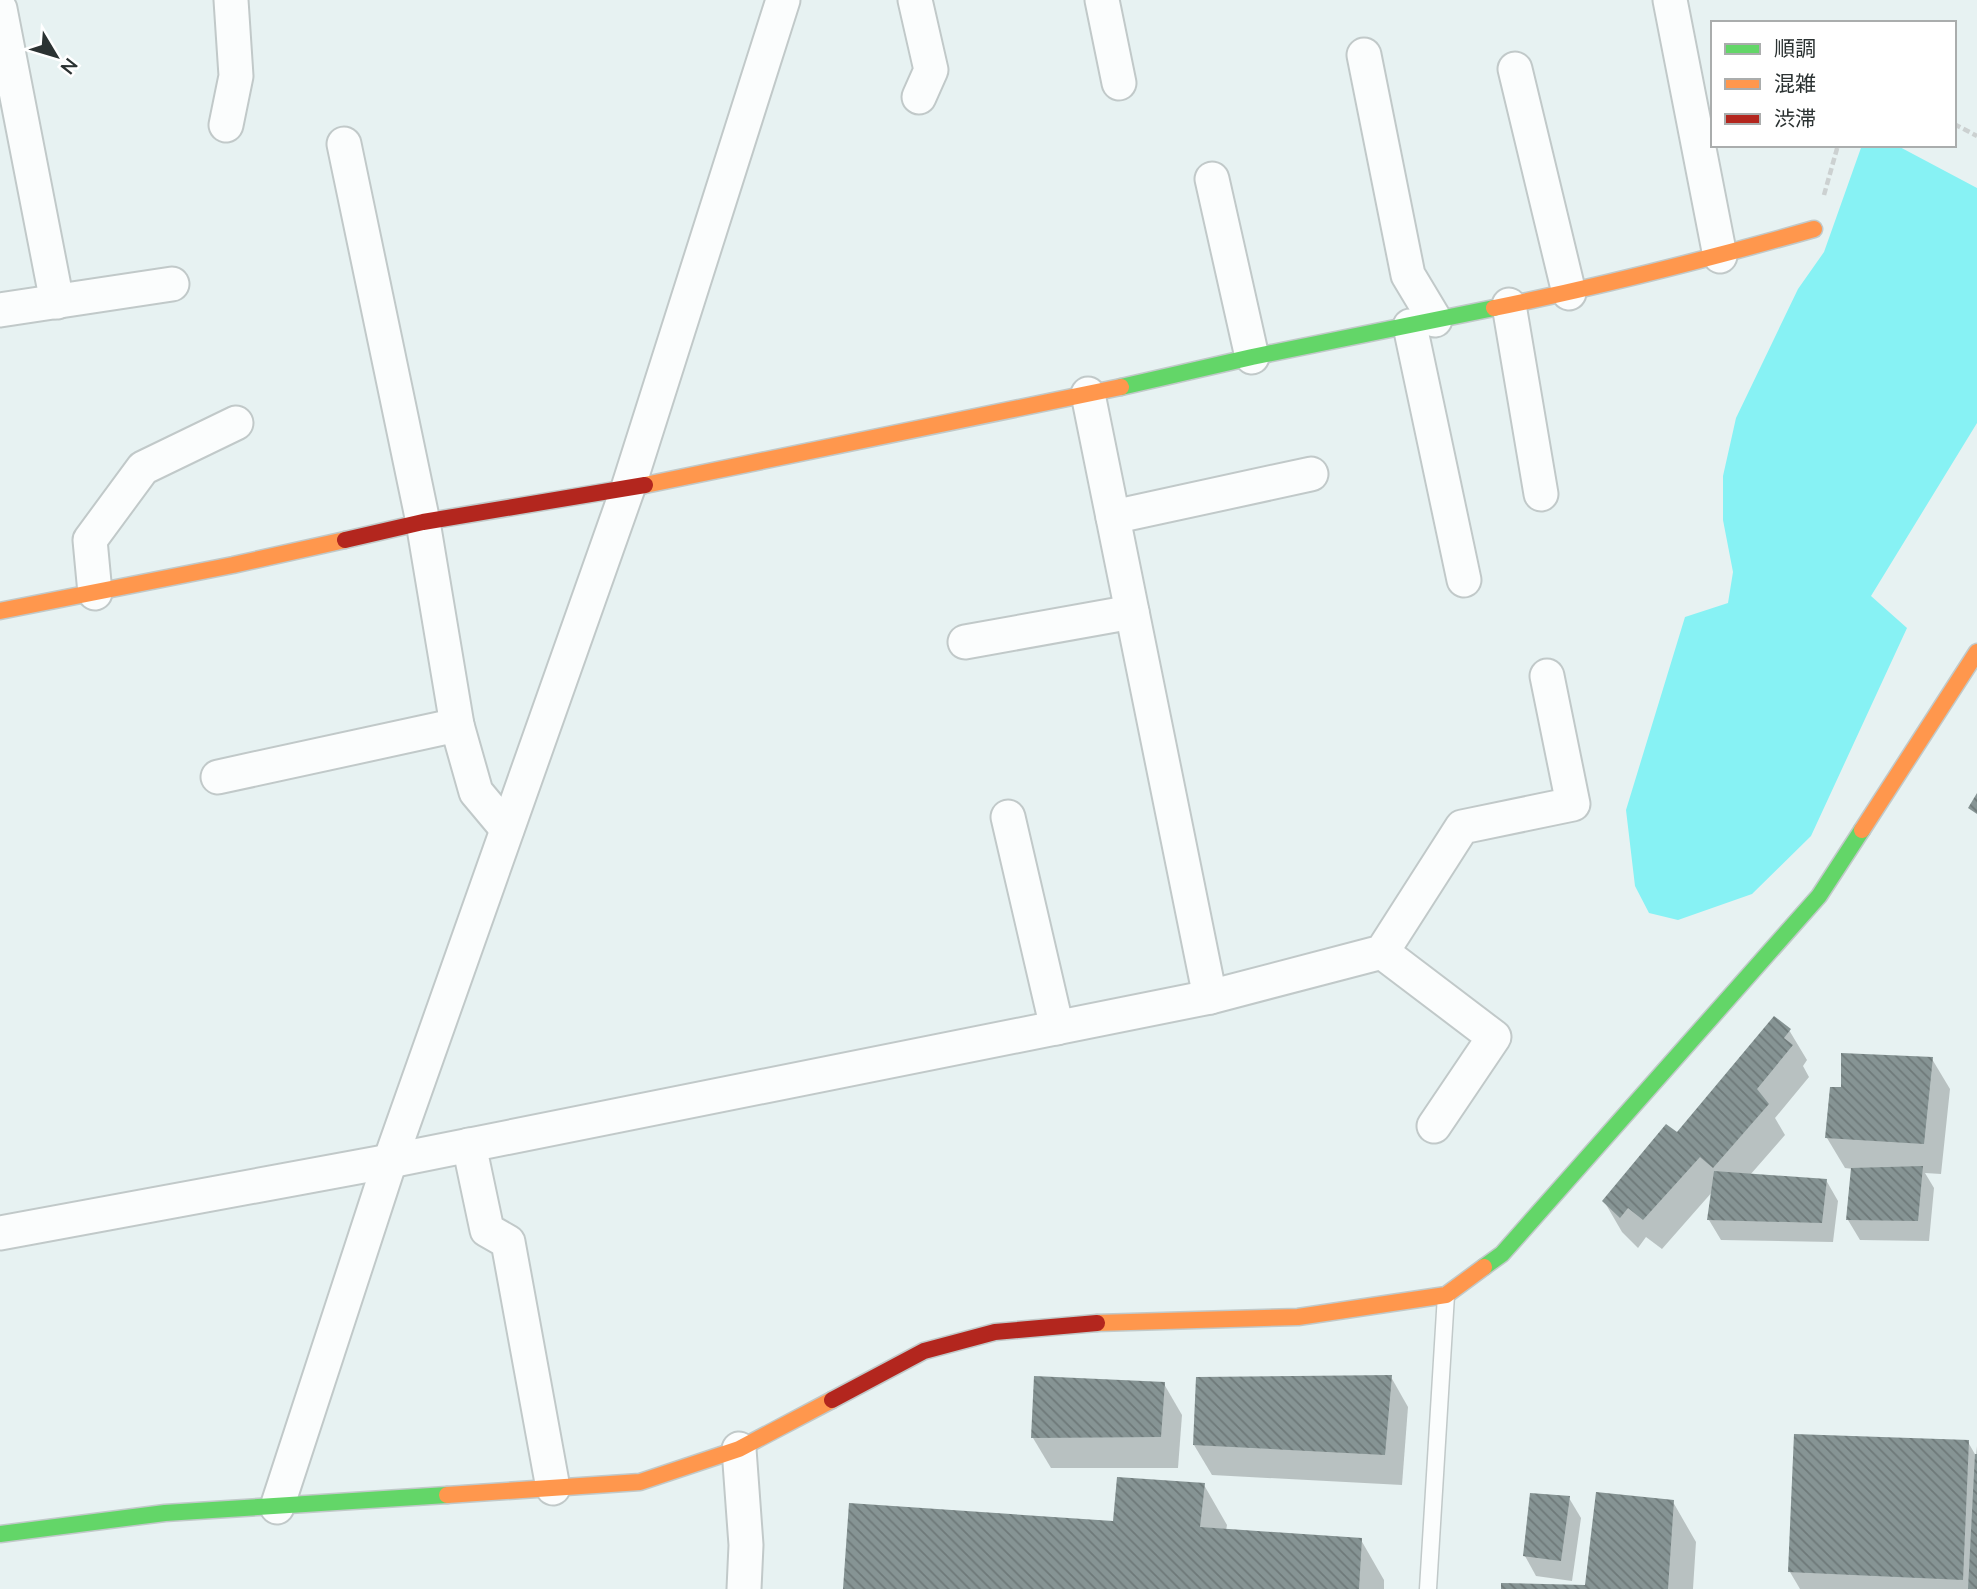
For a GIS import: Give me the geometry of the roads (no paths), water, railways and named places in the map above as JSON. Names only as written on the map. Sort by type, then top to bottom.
[{"type":"street","points":[[226,125],[236,76],[231,0]]},
{"type":"street","points":[[277,1507],[390,1161],[628,488],[783,0]]},
{"type":"street","points":[[915,0],[931,70],[919,97]]},
{"type":"street","points":[[1102,0],[1119,83]]},
{"type":"street","points":[[1670,0],[1720,256]]},
{"type":"street","points":[[0,9],[57,302]]},
{"type":"street","points":[[1364,55],[1408,275],[1423,323],[1464,580]]},
{"type":"street","points":[[1515,69],[1569,293]]},
{"type":"street","points":[[344,144],[423,522],[457,725],[476,792],[507,829]]},
{"type":"street","points":[[1212,179],[1252,357]]},
{"type":"street","points":[[0,611],[233,565],[423,522],[628,488],[1569,293],[1720,256],[1814,229]]},
{"type":"street","points":[[0,310],[172,284]]},
{"type":"street","points":[[1509,305],[1541,494]]},
{"type":"street","points":[[1088,394],[1210,997]]},
{"type":"street","points":[[95,593],[90,540],[143,468],[236,423]]},
{"type":"street","points":[[1113,517],[1311,474]]},
{"type":"street","points":[[965,642],[1132,612]]},
{"type":"street","points":[[0,1534],[165,1513],[640,1482],[739,1449],[925,1351],[995,1332],[1121,1321],[1298,1317],[1446,1295],[1502,1254],[1819,896],[1977,652]]},
{"type":"street","points":[[0,1233],[390,1161],[1210,997],[1382,952],[1462,827],[1573,804],[1547,676]]},
{"type":"street","points":[[218,777],[457,725]]},
{"type":"street","points":[[1008,817],[1057,1028]]},
{"type":"street","points":[[1382,952],[1494,1037],[1434,1126]]},
{"type":"street","points":[[469,1145],[487,1230],[508,1242],[553,1488]]},
{"type":"street","points":[[739,1449],[746,1545],[744,1589]]},
{"type":"lane","points":[[1428,1589],[1446,1295]]},
{"type":"water","points":[[1861,147],[1900,147],[1977,188],[1977,423],[1871,596],[1907,628],[1811,836],[1752,894],[1678,920],[1649,913],[1635,886],[1626,810],[1685,617],[1728,603],[1733,572],[1723,520],[1723,476],[1736,418],[1798,289],[1824,252]]}]
